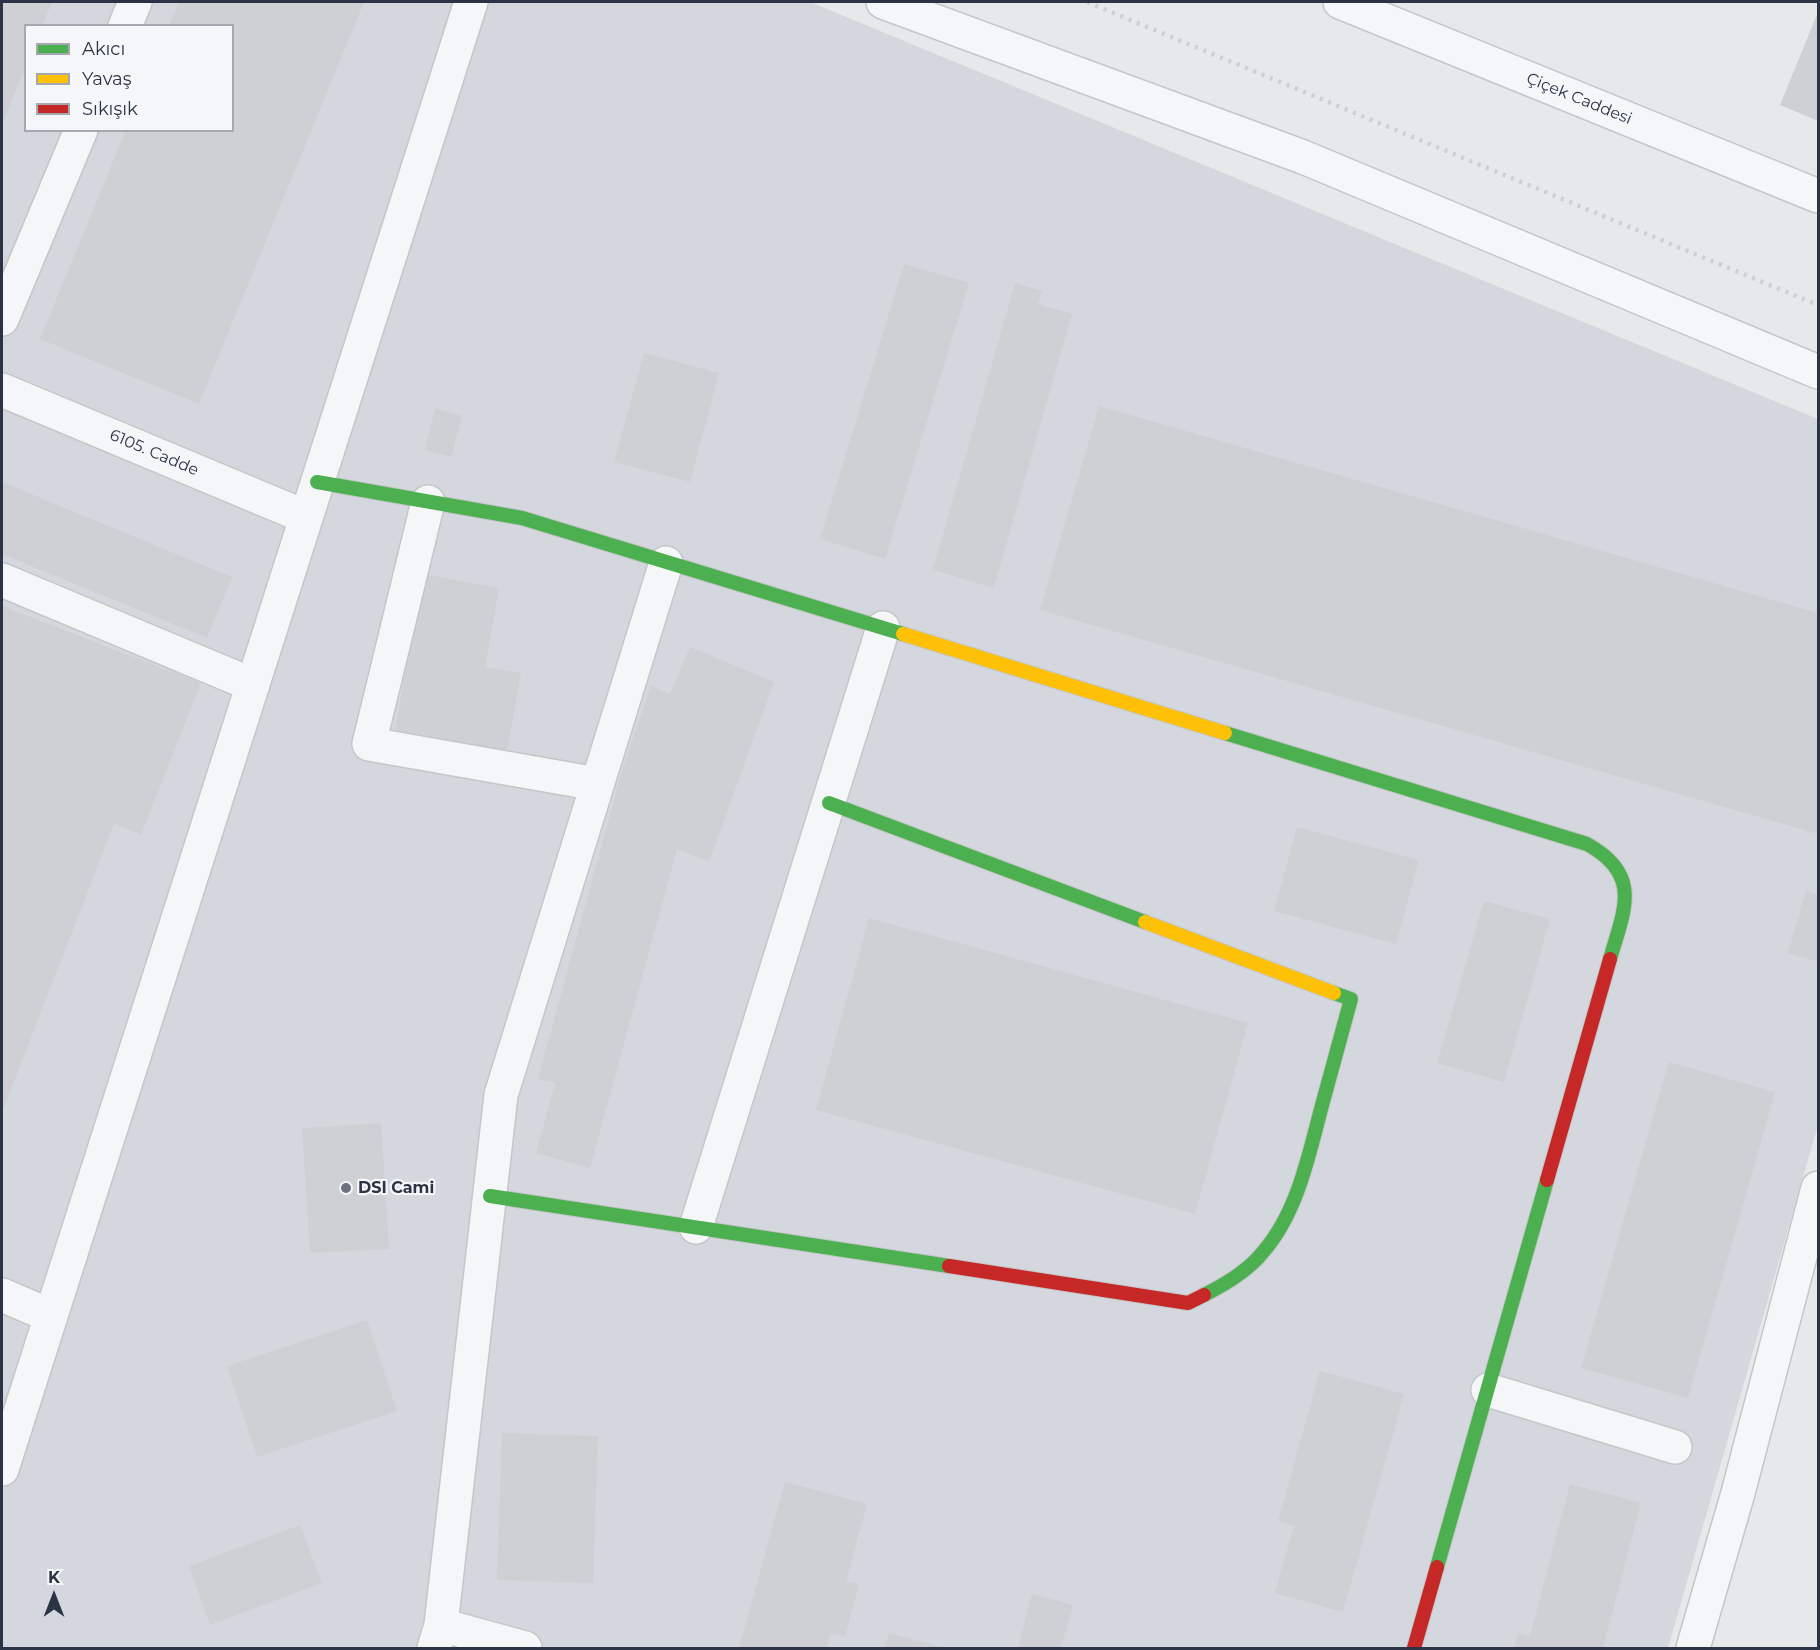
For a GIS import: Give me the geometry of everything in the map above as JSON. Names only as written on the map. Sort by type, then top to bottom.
[{"type":"street","points":[[126,24],[135,2]]},
{"type":"street","points":[[2,1469],[471,2]]},
{"type":"street","points":[[883,2],[1303,156],[1818,372]]},
{"type":"street","name":"Çiçek Caddesi","points":[[1340,2],[1818,196]]},
{"type":"street","points":[[2,319],[80,132]]},
{"type":"street","name":"6105. Cadde","points":[[2,390],[306,517]]},
{"type":"street","points":[[317,482],[522,518],[1587,844],[1600,850],[1610,859],[1623,881],[1626,903],[1414,1648]]},
{"type":"street","points":[[428,502],[369,744],[597,784]]},
{"type":"street","points":[[525,1648],[438,1637],[501,1095],[666,563]]},
{"type":"street","points":[[2,580],[253,685]]},
{"type":"street","points":[[696,1227],[882,628]]},
{"type":"street","points":[[490,1196],[1188,1303],[1214,1292],[1238,1277],[1273,1241],[1294,1201],[1351,999],[829,803]]},
{"type":"street","points":[[1693,1648],[1738,1493],[1818,1188]]},
{"type":"street","points":[[2,1295],[51,1316]]},
{"type":"street","points":[[1488,1390],[1675,1447]]},
{"type":"shaded area","points":[[2,2],[810,2],[1818,419],[1818,1125],[1668,1648],[2,1648]]},
{"type":"building","points":[[2,2],[52,2],[43,24],[24,24],[24,71],[2,124]]},
{"type":"building","points":[[179,2],[364,2],[199,404],[40,339],[125,132],[234,132],[234,24],[170,24]]},
{"type":"building","points":[[1818,12],[1818,121],[1780,105]]},
{"type":"building","points":[[904,264],[969,283],[885,559],[820,539]]},
{"type":"building","points":[[1015,283],[1042,291],[1038,304],[1072,314],[994,588],[933,570]]},
{"type":"building","points":[[644,353],[719,373],[690,482],[614,462]]},
{"type":"building","points":[[1099,406],[1818,613],[1818,834],[1040,610]]},
{"type":"building","points":[[435,409],[462,416],[451,457],[425,450]]},
{"type":"building","points":[[2,482],[232,577],[207,638],[2,554]]},
{"type":"building","points":[[423,574],[499,588],[485,667],[521,673],[507,751],[395,730]]},
{"type":"building","points":[[2,606],[201,683],[141,835],[114,824],[2,1112]]},
{"type":"building","points":[[690,647],[774,682],[709,862],[677,849],[590,1168],[536,1153],[555,1083],[538,1079],[622,771],[651,686],[670,694]]},
{"type":"building","points":[[1297,827],[1419,860],[1396,944],[1274,911]]},
{"type":"building","points":[[1806,891],[1818,895],[1818,962],[1788,953]]},
{"type":"building","points":[[1484,901],[1550,919],[1504,1082],[1437,1063]]},
{"type":"building","points":[[869,918],[1248,1023],[1195,1214],[816,1110]]},
{"type":"building","points":[[1669,1062],[1775,1092],[1688,1398],[1581,1368]]},
{"type":"building","name":"DSI Cami","points":[[381,1123],[389,1249],[310,1253],[302,1128]]},
{"type":"building","points":[[367,1320],[397,1411],[257,1457],[227,1366]]},
{"type":"building","points":[[1320,1371],[1404,1394],[1343,1612],[1275,1593],[1294,1526],[1278,1521]]},
{"type":"building","points":[[502,1433],[598,1436],[593,1583],[497,1580]]},
{"type":"building","points":[[785,1482],[867,1504],[846,1581],[859,1584],[845,1636],[831,1633],[827,1648],[739,1648]]},
{"type":"building","points":[[1570,1484],[1641,1503],[1603,1648],[1514,1648],[1518,1633],[1530,1636]]},
{"type":"building","points":[[300,1525],[322,1583],[210,1625],[189,1566]]},
{"type":"building","points":[[1032,1594],[1073,1605],[1061,1648],[1018,1648]]},
{"type":"building","points":[[889,1633],[945,1648],[885,1648]]},
{"type":"railway","points":[[1087,2],[1818,305]]},
{"type":"traffic: fast","points":[[317,482],[522,518],[903,634]]},
{"type":"traffic: fast","points":[[1225,733],[1587,844],[1605,856],[1616,868],[1623,881],[1624,909],[1610,959]]},
{"type":"traffic: fast","points":[[829,803],[1145,922]]},
{"type":"traffic: fast","points":[[1204,1295],[1236,1277],[1257,1259],[1275,1237],[1293,1203],[1306,1165],[1351,999],[1334,993]]},
{"type":"traffic: fast","points":[[1437,1567],[1547,1180]]},
{"type":"traffic: fast","points":[[490,1196],[949,1266]]},
{"type":"traffic: slow","points":[[903,634],[1225,733]]},
{"type":"traffic: slow","points":[[1145,922],[1334,993]]},
{"type":"traffic: jam","points":[[1547,1180],[1610,959]]},
{"type":"traffic: jam","points":[[949,1266],[1188,1303],[1204,1295]]},
{"type":"traffic: jam","points":[[1414,1648],[1437,1567]]},
{"type":"place","name":"DSI Cami","points":[[346,1188]]}]
